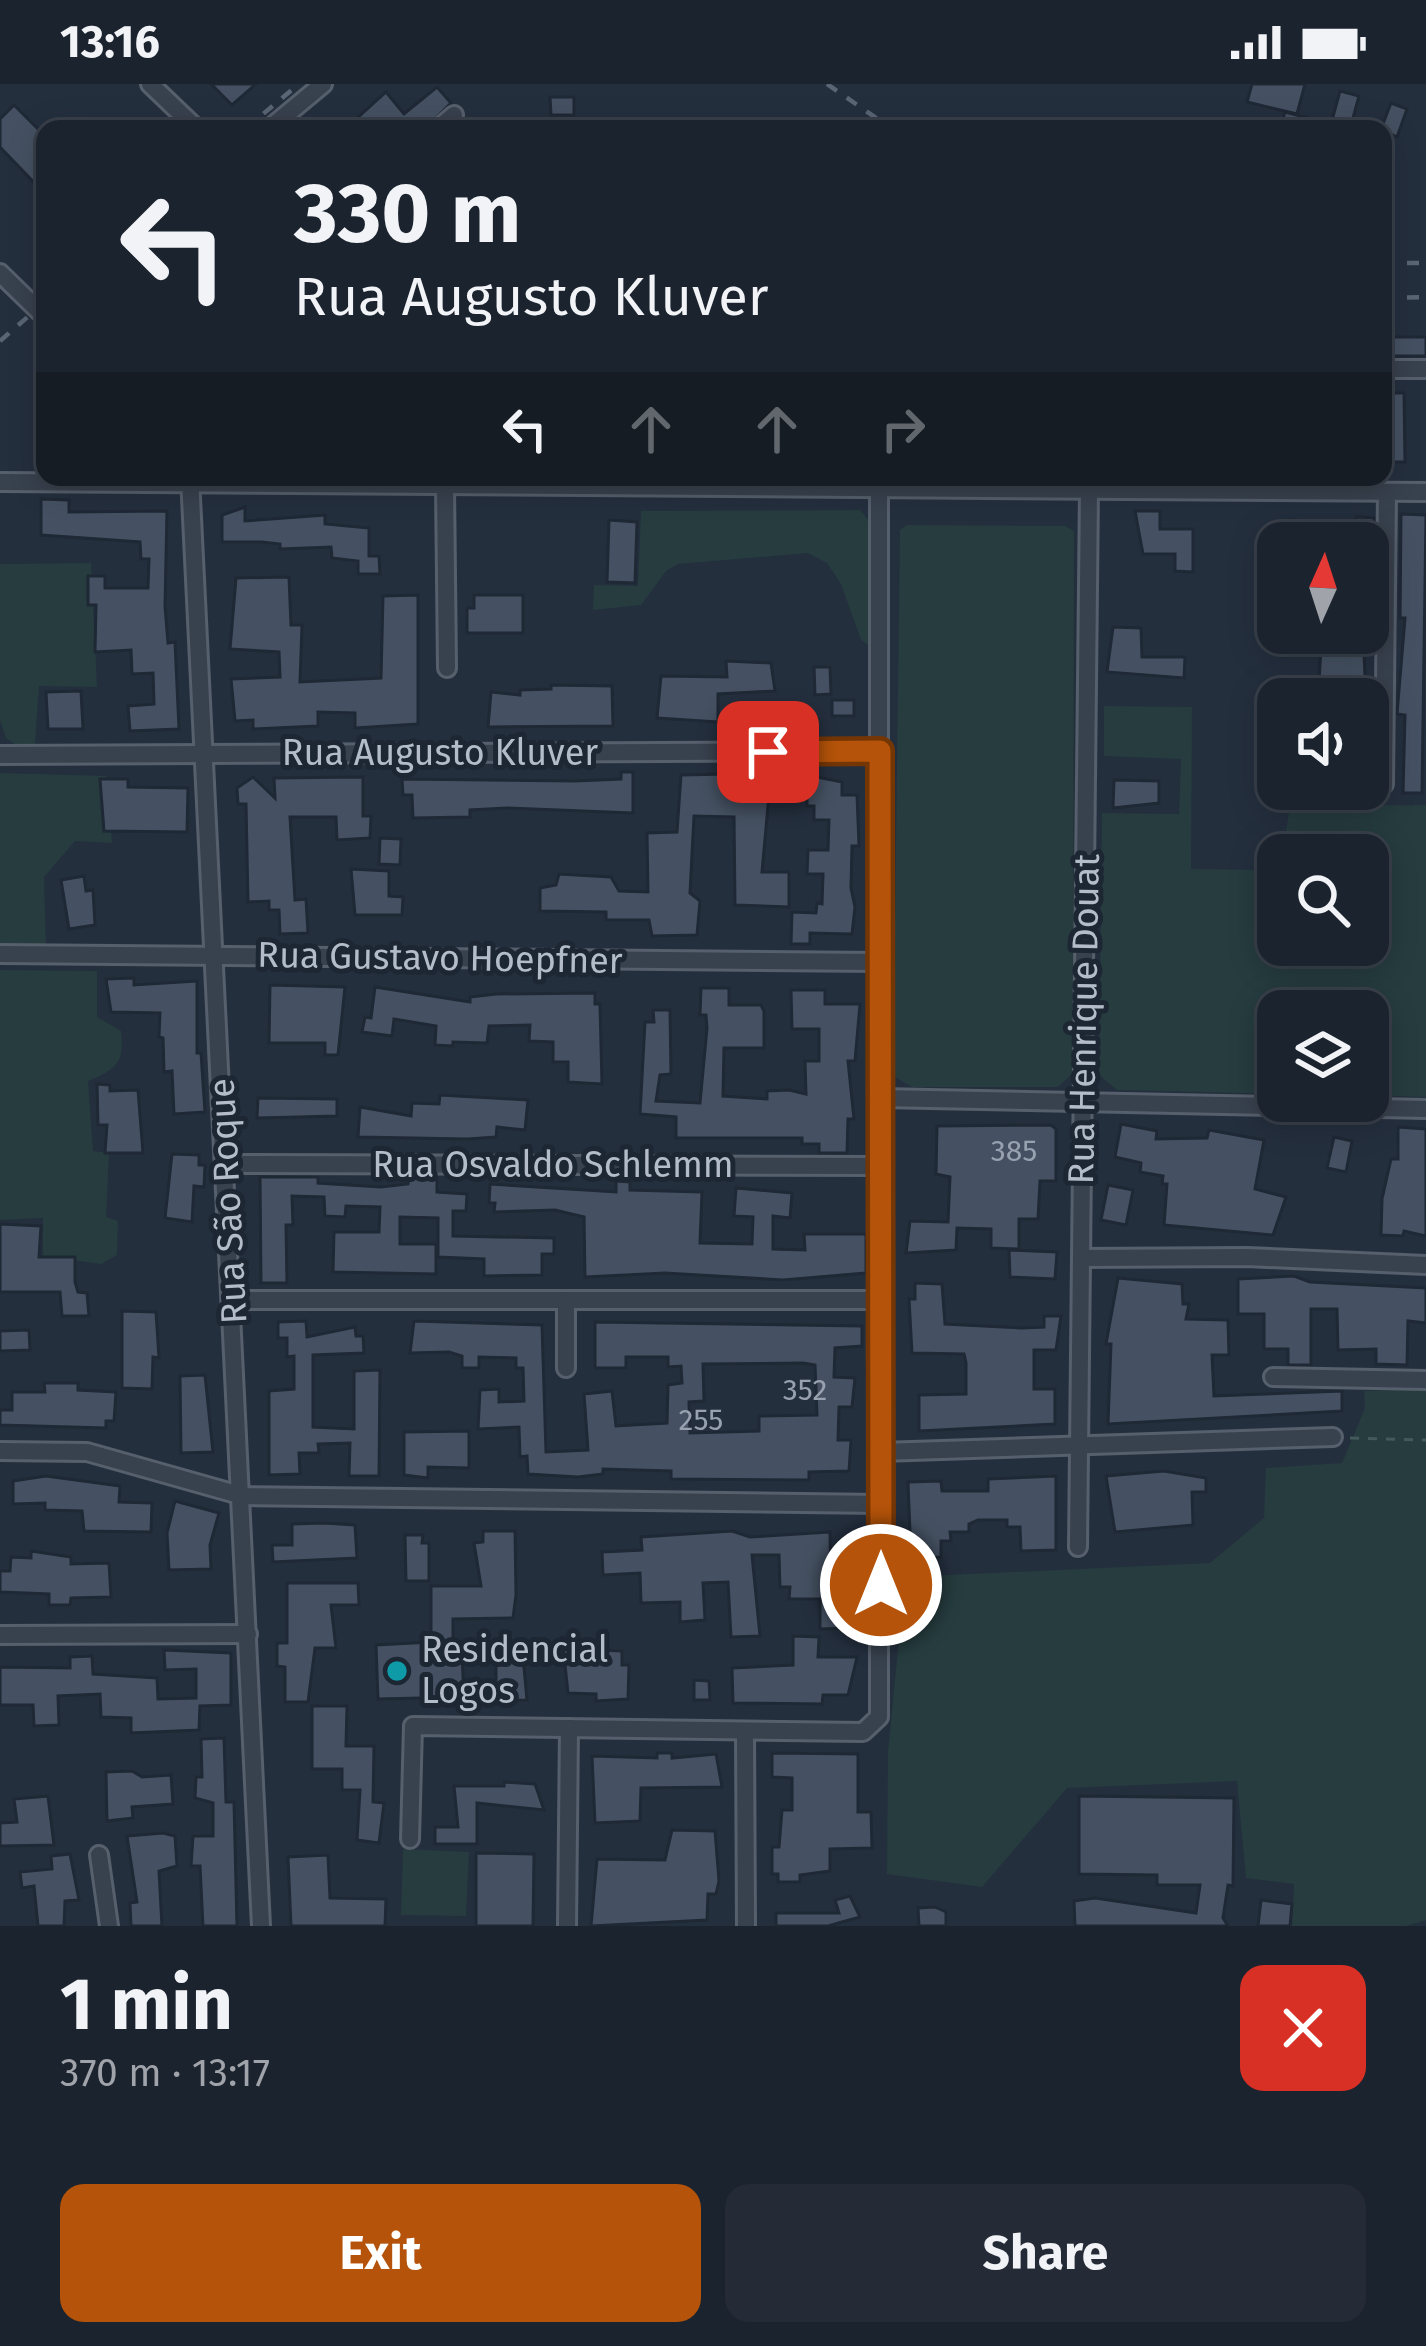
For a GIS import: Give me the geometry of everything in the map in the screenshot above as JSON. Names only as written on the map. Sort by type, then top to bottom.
[{"type":"street","points":[[150,84],[188,120]]},
{"type":"street","points":[[280,120],[323,84]]},
{"type":"street","points":[[448,120],[454,115]]},
{"type":"street","points":[[0,273],[36,308]]},
{"type":"street","points":[[1392,369],[1426,369]]},
{"type":"street","points":[[0,482],[36,482]]},
{"type":"street","name":"Rua São Roque","points":[[192,486],[261,1926]]},
{"type":"street","points":[[247,486],[445,486],[447,668]]},
{"type":"street","points":[[746,486],[918,486]]},
{"type":"street","points":[[1013,486],[1089,490],[1158,486]]},
{"type":"street","points":[[1241,486],[1426,492]]},
{"type":"street","points":[[410,1839],[413,1726],[745,1731],[874,1727],[881,1707],[879,489]]},
{"type":"street","name":"Rua Henrique Douat","points":[[1078,1547],[1089,490]]},
{"type":"street","points":[[1385,678],[1387,492]]},
{"type":"street","name":"Rua Augusto Kluver","points":[[0,754],[880,751]]},
{"type":"street","name":"Rua Gustavo Hoepfner","points":[[0,954],[880,962]]},
{"type":"street","points":[[880,1098],[1426,1109]]},
{"type":"street","name":"Rua Osvaldo Schlemm","points":[[226,1164],[880,1166]]},
{"type":"street","points":[[1081,1258],[1291,1258],[1426,1265]]},
{"type":"street","points":[[232,1300],[880,1300]]},
{"type":"street","points":[[566,1300],[566,1367]]},
{"type":"street","points":[[1273,1377],[1426,1379]]},
{"type":"street","points":[[881,1452],[1333,1437]]},
{"type":"street","points":[[0,1450],[87,1452],[243,1496],[881,1504]]},
{"type":"street","points":[[0,1635],[248,1634]]},
{"type":"street","points":[[567,1926],[569,1728]]},
{"type":"street","points":[[745,1731],[746,1926]]},
{"type":"street","points":[[99,1856],[109,1926]]},
{"type":"path","points":[[1333,1437],[1426,1440]]},
{"type":"green space","points":[[860,510],[870,522],[871,647],[861,640],[841,584],[827,563],[808,553],[678,564],[666,571],[641,605],[593,610],[594,585],[638,586],[641,511]]},
{"type":"green space","points":[[907,525],[1065,526],[1074,531],[1073,1073],[1058,1087],[912,1087],[893,1076],[900,530]]},
{"type":"green space","points":[[91,563],[97,687],[39,686],[35,744],[19,747],[6,738],[0,720],[0,564]]},
{"type":"green space","points":[[1104,706],[1192,707],[1191,869],[1257,870],[1257,966],[1389,966],[1389,834],[1285,834],[1289,810],[1389,810],[1389,805],[1426,805],[1426,1097],[1389,1096],[1389,990],[1257,990],[1257,1093],[1117,1090],[1099,1075],[1102,813],[1179,814],[1181,759],[1104,756]]},
{"type":"green space","points":[[0,773],[106,776],[112,843],[75,841],[44,877],[46,946],[0,945]]},
{"type":"green space","points":[[0,970],[97,971],[97,1017],[121,1031],[120,1058],[106,1073],[88,1081],[93,1151],[109,1153],[106,1217],[118,1221],[117,1255],[101,1264],[43,1256],[43,1218],[0,1220]]},
{"type":"green space","points":[[1426,1389],[1426,1920],[1406,1926],[1292,1926],[1294,1884],[1246,1878],[1237,1781],[1067,1788],[982,1887],[887,1874],[888,1752],[905,1577],[1210,1563],[1264,1518],[1266,1468],[1342,1463],[1365,1408],[1364,1391]]},
{"type":"green space","points":[[403,1849],[469,1852],[466,1916],[401,1915]]},
{"type":"building","points":[[211,84],[256,84],[232,105]]},
{"type":"building","points":[[1252,84],[1305,84],[1297,114],[1247,102]]},
{"type":"building","points":[[437,87],[451,103],[434,120],[355,120],[386,92],[404,114]]},
{"type":"building","points":[[1340,91],[1359,96],[1352,120],[1332,120]]},
{"type":"building","points":[[550,97],[574,97],[574,115],[551,115]]},
{"type":"building","points":[[1391,103],[1407,109],[1397,137],[1392,134],[1392,120],[1384,120]]},
{"type":"building","points":[[14,105],[36,127],[36,185],[0,147],[0,119]]},
{"type":"building","points":[[1285,112],[1316,120],[1283,120]]},
{"type":"building","points":[[1392,337],[1426,337],[1426,356],[1392,356]]},
{"type":"building","points":[[1392,393],[1404,393],[1405,462],[1392,462]]},
{"type":"building","points":[[41,499],[69,500],[69,512],[167,511],[165,606],[168,643],[175,642],[179,729],[130,731],[128,706],[154,704],[153,673],[132,674],[131,650],[95,652],[96,605],[88,605],[88,576],[105,576],[105,588],[148,588],[149,559],[141,559],[140,542],[41,535]]},
{"type":"building","points":[[245,507],[245,521],[325,515],[325,524],[369,528],[369,556],[379,556],[380,574],[358,574],[358,561],[332,558],[331,547],[280,549],[280,544],[222,542],[222,515]]},
{"type":"building","points":[[1135,511],[1160,511],[1160,529],[1193,529],[1193,572],[1175,571],[1175,554],[1143,554]]},
{"type":"building","points":[[1401,514],[1426,515],[1422,793],[1403,793],[1405,715],[1397,714],[1405,618],[1400,618]]},
{"type":"building","points":[[609,520],[637,522],[635,583],[607,582]]},
{"type":"building","points":[[289,577],[291,625],[302,625],[300,682],[381,678],[383,596],[418,595],[418,724],[355,728],[355,713],[318,712],[318,726],[253,729],[253,720],[235,721],[231,679],[280,677],[279,652],[230,649],[236,578]]},
{"type":"building","points":[[474,595],[523,595],[523,633],[467,633],[467,608],[474,608]]},
{"type":"building","points":[[1113,627],[1141,628],[1142,657],[1185,657],[1184,678],[1107,672]]},
{"type":"building","points":[[1321,654],[1364,654],[1365,678],[1319,678]]},
{"type":"building","points":[[726,661],[771,663],[775,691],[718,694],[718,722],[657,718],[661,676],[727,677]]},
{"type":"building","points":[[814,667],[830,667],[831,694],[815,695]]},
{"type":"building","points":[[551,685],[612,686],[613,726],[488,727],[491,692],[520,695],[520,690],[551,689]]},
{"type":"building","points":[[81,691],[83,729],[48,729],[46,692]]},
{"type":"building","points":[[832,700],[854,700],[854,716],[832,716]]},
{"type":"building","points":[[621,772],[633,772],[633,813],[507,808],[470,810],[470,817],[413,818],[412,795],[403,795],[402,779],[575,781],[621,779]]},
{"type":"building","points":[[771,773],[762,872],[789,872],[789,907],[735,905],[734,817],[694,816],[690,893],[700,901],[697,935],[652,936],[649,920],[606,920],[606,912],[540,911],[540,888],[556,885],[559,874],[611,877],[619,891],[648,892],[647,833],[677,832],[681,775]]},
{"type":"building","points":[[807,775],[842,782],[842,795],[857,795],[859,846],[852,846],[851,888],[855,907],[852,934],[810,933],[810,944],[791,944],[792,912],[816,913],[817,903],[822,904],[823,874],[807,874],[808,850],[828,850],[829,820],[814,820],[814,806],[807,806]]},
{"type":"building","points":[[253,777],[275,798],[274,778],[363,777],[363,816],[371,816],[370,838],[337,840],[336,817],[290,817],[295,900],[306,899],[308,933],[280,934],[279,910],[269,910],[269,901],[248,902],[246,804],[238,804],[237,788]]},
{"type":"building","points":[[100,779],[128,779],[128,787],[188,788],[187,832],[104,831]]},
{"type":"building","points":[[1114,780],[1159,781],[1159,803],[1113,808]]},
{"type":"building","points":[[380,838],[401,839],[400,865],[379,864]]},
{"type":"building","points":[[351,869],[389,871],[389,896],[403,897],[402,915],[355,915]]},
{"type":"building","points":[[84,876],[86,891],[93,890],[95,925],[69,929],[61,880]]},
{"type":"building","points":[[134,978],[134,985],[197,981],[197,1053],[201,1053],[205,1112],[174,1114],[172,1071],[164,1072],[163,1038],[159,1037],[160,1013],[111,1012],[106,979]]},
{"type":"building","points":[[270,985],[345,987],[338,1055],[325,1055],[325,1043],[269,1043]]},
{"type":"building","points":[[375,987],[470,1002],[470,997],[496,994],[595,993],[595,1004],[600,1004],[602,1084],[568,1082],[568,1062],[553,1062],[553,1042],[529,1041],[530,1025],[489,1026],[487,1043],[453,1042],[453,1046],[435,1045],[436,1026],[394,1019],[392,1036],[362,1032],[365,1017],[371,1018]]},
{"type":"building","points":[[701,988],[729,988],[729,1005],[761,1005],[764,1011],[764,1048],[724,1048],[723,1096],[767,1099],[767,1091],[789,1090],[806,1094],[805,1061],[819,1061],[819,1029],[792,1029],[791,990],[825,990],[825,1004],[860,1004],[855,1061],[848,1061],[854,1119],[848,1119],[847,1153],[819,1153],[819,1144],[802,1144],[802,1138],[676,1138],[676,1117],[640,1114],[645,1022],[654,1022],[653,1010],[670,1010],[671,1074],[660,1075],[656,1101],[700,1103],[707,1028],[706,1015],[700,1015]]},
{"type":"building","points":[[97,1084],[110,1085],[110,1091],[138,1090],[143,1153],[105,1153],[107,1125],[98,1125]]},
{"type":"building","points":[[440,1095],[528,1100],[525,1130],[497,1127],[496,1137],[468,1139],[358,1137],[360,1107],[411,1116],[412,1103],[439,1104]]},
{"type":"building","points":[[258,1098],[337,1099],[337,1116],[257,1118]]},
{"type":"building","points":[[1121,1124],[1157,1131],[1156,1139],[1207,1138],[1209,1130],[1264,1140],[1255,1189],[1286,1197],[1273,1235],[1164,1225],[1167,1184],[1162,1184],[1163,1176],[1140,1172],[1141,1163],[1115,1157]]},
{"type":"building","points":[[1051,1125],[1056,1129],[1056,1181],[1040,1181],[1038,1219],[1019,1219],[1019,1249],[991,1248],[991,1229],[957,1228],[956,1250],[906,1253],[910,1221],[948,1222],[950,1177],[936,1174],[937,1126]]},
{"type":"building","points":[[1398,1127],[1426,1129],[1426,1236],[1404,1231],[1403,1236],[1381,1235],[1382,1199],[1391,1159],[1398,1159]]},
{"type":"building","points":[[1334,1137],[1352,1141],[1346,1172],[1327,1168]]},
{"type":"building","points":[[172,1154],[199,1155],[199,1165],[205,1165],[204,1187],[194,1186],[192,1222],[165,1218]]},
{"type":"building","points":[[260,1177],[318,1177],[318,1183],[381,1187],[408,1184],[409,1178],[437,1178],[437,1192],[467,1194],[466,1211],[453,1211],[453,1236],[554,1238],[554,1254],[542,1254],[542,1275],[484,1276],[484,1259],[438,1257],[438,1218],[400,1217],[400,1244],[436,1244],[436,1274],[333,1272],[334,1232],[379,1232],[380,1207],[346,1206],[345,1217],[325,1216],[324,1197],[292,1196],[293,1225],[286,1225],[287,1283],[261,1283]]},
{"type":"building","points":[[616,1181],[630,1182],[630,1190],[702,1192],[700,1243],[752,1244],[753,1217],[734,1216],[736,1188],[792,1193],[790,1218],[773,1216],[773,1249],[805,1250],[804,1234],[866,1234],[866,1273],[783,1280],[665,1273],[585,1277],[584,1217],[555,1210],[494,1212],[495,1203],[489,1203],[490,1184],[616,1192]]},
{"type":"building","points":[[1108,1185],[1133,1190],[1126,1225],[1101,1220]]},
{"type":"building","points":[[0,1224],[41,1226],[39,1257],[75,1257],[75,1282],[78,1292],[87,1293],[89,1316],[62,1316],[60,1292],[0,1292]]},
{"type":"building","points":[[1009,1250],[1057,1252],[1055,1279],[1010,1277]]},
{"type":"building","points":[[1294,1276],[1310,1282],[1426,1288],[1426,1323],[1408,1321],[1407,1365],[1376,1364],[1376,1349],[1338,1350],[1337,1309],[1311,1309],[1311,1365],[1288,1365],[1288,1349],[1264,1349],[1264,1314],[1238,1314],[1238,1279]]},
{"type":"building","points":[[1118,1278],[1182,1284],[1183,1304],[1189,1304],[1186,1319],[1228,1320],[1229,1355],[1212,1355],[1214,1396],[1342,1391],[1342,1411],[1108,1424],[1111,1344],[1106,1344]]},
{"type":"building","points":[[915,1283],[942,1284],[945,1324],[1044,1327],[1044,1316],[1061,1316],[1056,1350],[1034,1350],[1034,1389],[1055,1389],[1055,1424],[919,1431],[919,1395],[966,1394],[966,1363],[964,1354],[912,1353],[909,1299],[915,1299]]},
{"type":"building","points":[[122,1311],[156,1312],[159,1358],[153,1357],[152,1389],[122,1388]]},
{"type":"building","points":[[306,1321],[307,1337],[355,1327],[356,1336],[363,1336],[364,1353],[313,1355],[313,1427],[354,1429],[354,1371],[380,1370],[379,1476],[349,1476],[350,1443],[318,1444],[319,1453],[299,1453],[300,1474],[269,1475],[269,1391],[294,1389],[294,1356],[287,1357],[287,1338],[278,1338],[278,1322]]},
{"type":"building","points":[[414,1321],[542,1325],[546,1452],[588,1450],[584,1394],[612,1391],[616,1426],[667,1423],[668,1385],[682,1383],[681,1366],[668,1367],[668,1357],[626,1357],[626,1368],[595,1368],[595,1322],[862,1326],[862,1346],[835,1348],[834,1377],[855,1378],[852,1407],[839,1407],[838,1440],[851,1440],[849,1471],[809,1472],[809,1480],[671,1479],[671,1471],[603,1469],[603,1474],[578,1477],[528,1474],[527,1456],[520,1457],[519,1427],[478,1429],[480,1390],[499,1389],[499,1402],[524,1401],[523,1368],[516,1368],[516,1358],[479,1357],[479,1368],[462,1368],[462,1356],[449,1352],[410,1353]],"holes":[[[703,1364],[815,1365],[817,1415],[759,1416],[759,1431],[690,1433],[689,1402],[704,1401]]]},
{"type":"building","points":[[29,1330],[30,1350],[0,1351],[0,1331]]},
{"type":"building","points":[[205,1375],[213,1452],[181,1453],[180,1376]]},
{"type":"building","points":[[44,1383],[78,1383],[78,1390],[116,1392],[114,1421],[106,1421],[106,1428],[0,1425],[0,1410],[12,1410],[12,1392],[45,1392]]},
{"type":"building","points":[[469,1431],[469,1468],[428,1467],[428,1478],[404,1475],[404,1432]]},
{"type":"building","points":[[1164,1471],[1206,1478],[1206,1492],[1192,1492],[1193,1525],[1115,1532],[1106,1476]]},
{"type":"building","points":[[46,1476],[120,1486],[119,1502],[152,1503],[151,1532],[84,1531],[82,1511],[45,1510],[45,1503],[13,1504],[13,1481]]},
{"type":"building","points":[[1056,1476],[1056,1550],[1021,1551],[1020,1527],[1007,1527],[1007,1520],[978,1520],[969,1524],[969,1532],[950,1532],[951,1541],[941,1541],[941,1557],[911,1558],[908,1482],[941,1481],[942,1491],[988,1491],[988,1479]]},
{"type":"building","points":[[175,1501],[219,1513],[210,1545],[211,1569],[169,1570],[167,1533]]},
{"type":"building","points":[[292,1524],[355,1525],[357,1558],[273,1562],[272,1545],[292,1545]]},
{"type":"building","points":[[483,1531],[515,1531],[516,1595],[513,1618],[453,1619],[453,1654],[462,1654],[464,1697],[378,1699],[376,1645],[431,1642],[431,1586],[481,1586],[474,1543],[483,1542]]},
{"type":"building","points":[[732,1531],[750,1537],[830,1532],[831,1589],[851,1588],[852,1628],[820,1629],[820,1599],[789,1599],[790,1587],[780,1587],[779,1555],[752,1555],[760,1636],[731,1637],[728,1582],[703,1583],[705,1620],[680,1622],[680,1602],[641,1603],[640,1573],[603,1575],[602,1552],[642,1550],[641,1537]]},
{"type":"building","points":[[405,1535],[423,1535],[422,1543],[429,1543],[429,1581],[406,1581]]},
{"type":"building","points":[[31,1551],[71,1557],[71,1564],[109,1563],[111,1597],[71,1598],[70,1605],[49,1605],[49,1594],[0,1592],[0,1571],[10,1571],[11,1557],[31,1558]]},
{"type":"building","points":[[287,1583],[358,1583],[359,1605],[331,1605],[336,1648],[315,1648],[308,1702],[285,1702],[285,1667],[277,1666],[277,1643],[287,1643]]},
{"type":"building","points":[[793,1636],[819,1637],[818,1657],[857,1657],[848,1695],[823,1695],[822,1704],[733,1703],[732,1668],[793,1665]]},
{"type":"building","points":[[562,1637],[578,1637],[578,1649],[622,1651],[622,1665],[629,1665],[628,1699],[596,1701],[596,1694],[568,1693]]},
{"type":"building","points":[[496,1646],[522,1646],[527,1700],[496,1701]]},
{"type":"building","points":[[164,1650],[231,1653],[231,1705],[200,1706],[199,1730],[131,1733],[131,1718],[101,1717],[100,1694],[58,1696],[59,1725],[34,1726],[33,1705],[0,1705],[0,1667],[70,1668],[70,1657],[92,1656],[93,1674],[157,1678],[158,1699],[196,1698],[196,1669],[165,1670]]},
{"type":"building","points":[[694,1680],[709,1681],[710,1700],[694,1700]]},
{"type":"building","points":[[312,1706],[347,1706],[346,1746],[374,1746],[373,1802],[384,1803],[379,1843],[357,1840],[360,1790],[342,1790],[342,1769],[312,1769]]},
{"type":"building","points":[[224,1738],[226,1802],[234,1802],[237,1926],[203,1926],[200,1866],[191,1866],[193,1836],[213,1836],[213,1803],[195,1798],[196,1777],[202,1777],[201,1739]]},
{"type":"building","points":[[657,1753],[672,1753],[672,1758],[716,1754],[722,1787],[641,1788],[640,1821],[595,1823],[592,1756],[657,1758]]},
{"type":"building","points":[[772,1753],[858,1754],[858,1812],[871,1812],[872,1848],[830,1849],[830,1871],[800,1875],[800,1882],[778,1882],[778,1874],[772,1874],[772,1847],[779,1847],[782,1810],[792,1810],[792,1778],[772,1777]]},
{"type":"building","points":[[132,1771],[142,1777],[171,1775],[173,1804],[132,1807],[133,1818],[107,1821],[106,1772]]},
{"type":"building","points":[[504,1782],[535,1784],[544,1810],[477,1803],[477,1844],[435,1844],[435,1827],[458,1827],[454,1786],[504,1786]]},
{"type":"building","points":[[48,1796],[54,1845],[0,1846],[0,1823],[17,1822],[14,1799]]},
{"type":"building","points":[[1079,1796],[1234,1798],[1233,1886],[1228,1885],[1223,1918],[1228,1926],[1075,1926],[1074,1901],[1095,1898],[1196,1913],[1200,1885],[1157,1885],[1157,1875],[1079,1874]]},
{"type":"building","points":[[672,1830],[715,1831],[719,1881],[716,1894],[708,1894],[707,1920],[591,1926],[597,1859],[665,1860]]},
{"type":"building","points":[[127,1836],[175,1836],[177,1866],[159,1871],[162,1926],[131,1926],[130,1903],[137,1902]]},
{"type":"building","points":[[476,1853],[534,1854],[533,1926],[476,1926]]},
{"type":"building","points":[[70,1854],[79,1900],[65,1901],[64,1926],[38,1926],[34,1886],[22,1888],[20,1872],[52,1869],[51,1856]]},
{"type":"building","points":[[328,1855],[330,1898],[386,1899],[385,1926],[291,1926],[288,1857]]},
{"type":"building","points":[[850,1896],[860,1917],[828,1926],[776,1926],[776,1913],[839,1913],[835,1900]]},
{"type":"building","points":[[1261,1900],[1292,1904],[1290,1926],[1258,1926]]},
{"type":"building","points":[[918,1908],[946,1912],[946,1926],[919,1926]]},
{"type":"railway","points":[[256,120],[299,84]]},
{"type":"railway","points":[[827,84],[879,120]]},
{"type":"railway","points":[[1392,263],[1426,263]]},
{"type":"railway","points":[[1392,298],[1426,297]]},
{"type":"railway","points":[[0,341],[36,310]]},
{"type":"place","name":"Residencial Logos","points":[[397,1671]]},
{"type":"route","points":[[768,752],[880,751],[881,1585]]}]
